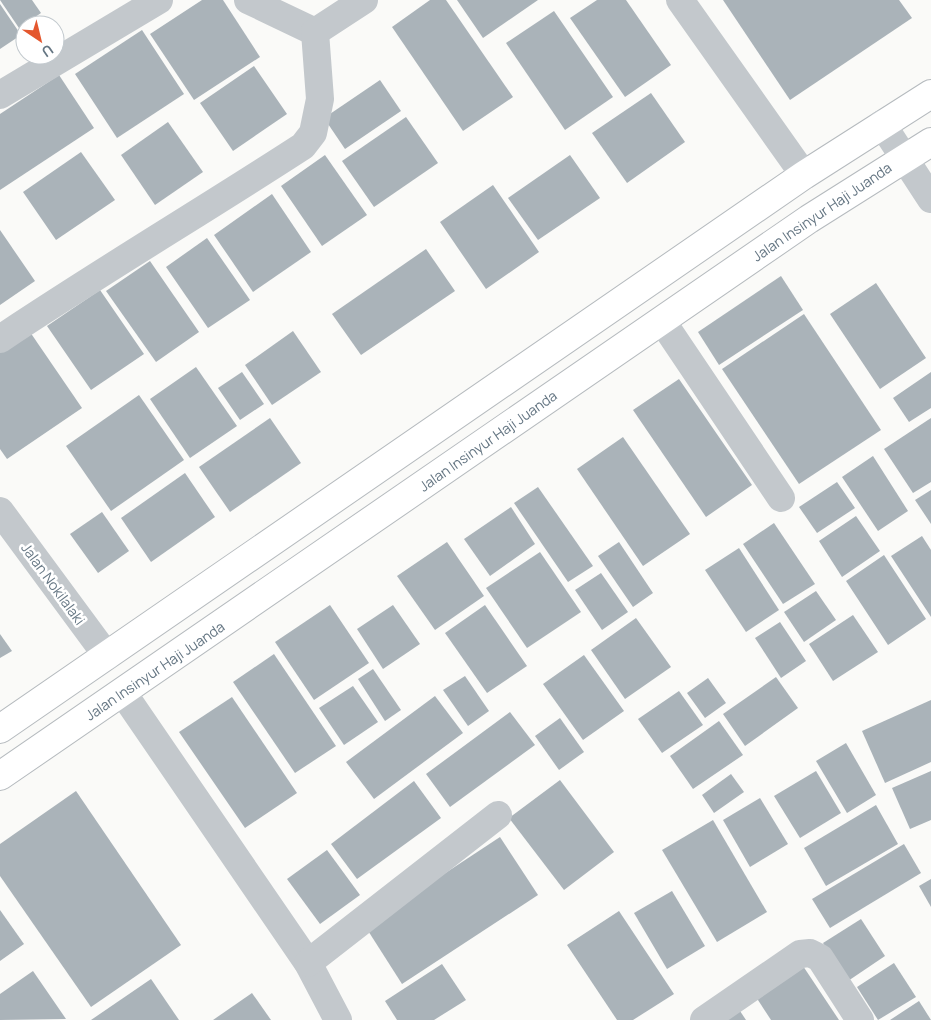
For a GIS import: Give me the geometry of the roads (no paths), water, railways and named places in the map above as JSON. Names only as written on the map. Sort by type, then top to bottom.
[{"type":"main road","points":[[0,729],[804,176],[931,94]]},
{"type":"main road","points":[[904,157],[931,142]]},
{"type":"main road","name":"Jalan Insinyur Haji Juanda","points":[[0,776],[124,693],[662,321],[904,157]]},
{"type":"street","points":[[0,95],[160,0]]},
{"type":"street","points":[[248,0],[315,32]]},
{"type":"street","points":[[315,32],[364,0]]},
{"type":"street","points":[[680,0],[804,176]]},
{"type":"street","points":[[0,339],[99,273],[209,207],[303,146],[313,133],[320,99],[315,32]]},
{"type":"street","name":"Jalan Insinyur Haji Juanda","points":[[882,124],[904,157]]},
{"type":"street","points":[[904,157],[931,199]]},
{"type":"street","points":[[662,321],[781,498]]},
{"type":"street","name":"Jalan Nokilalaki","points":[[0,511],[107,656]]},
{"type":"street","points":[[124,693],[308,963],[338,1020]]},
{"type":"street","points":[[308,963],[498,815]]},
{"type":"street","points":[[704,1020],[800,954],[810,953],[820,958],[860,1020]]}]
